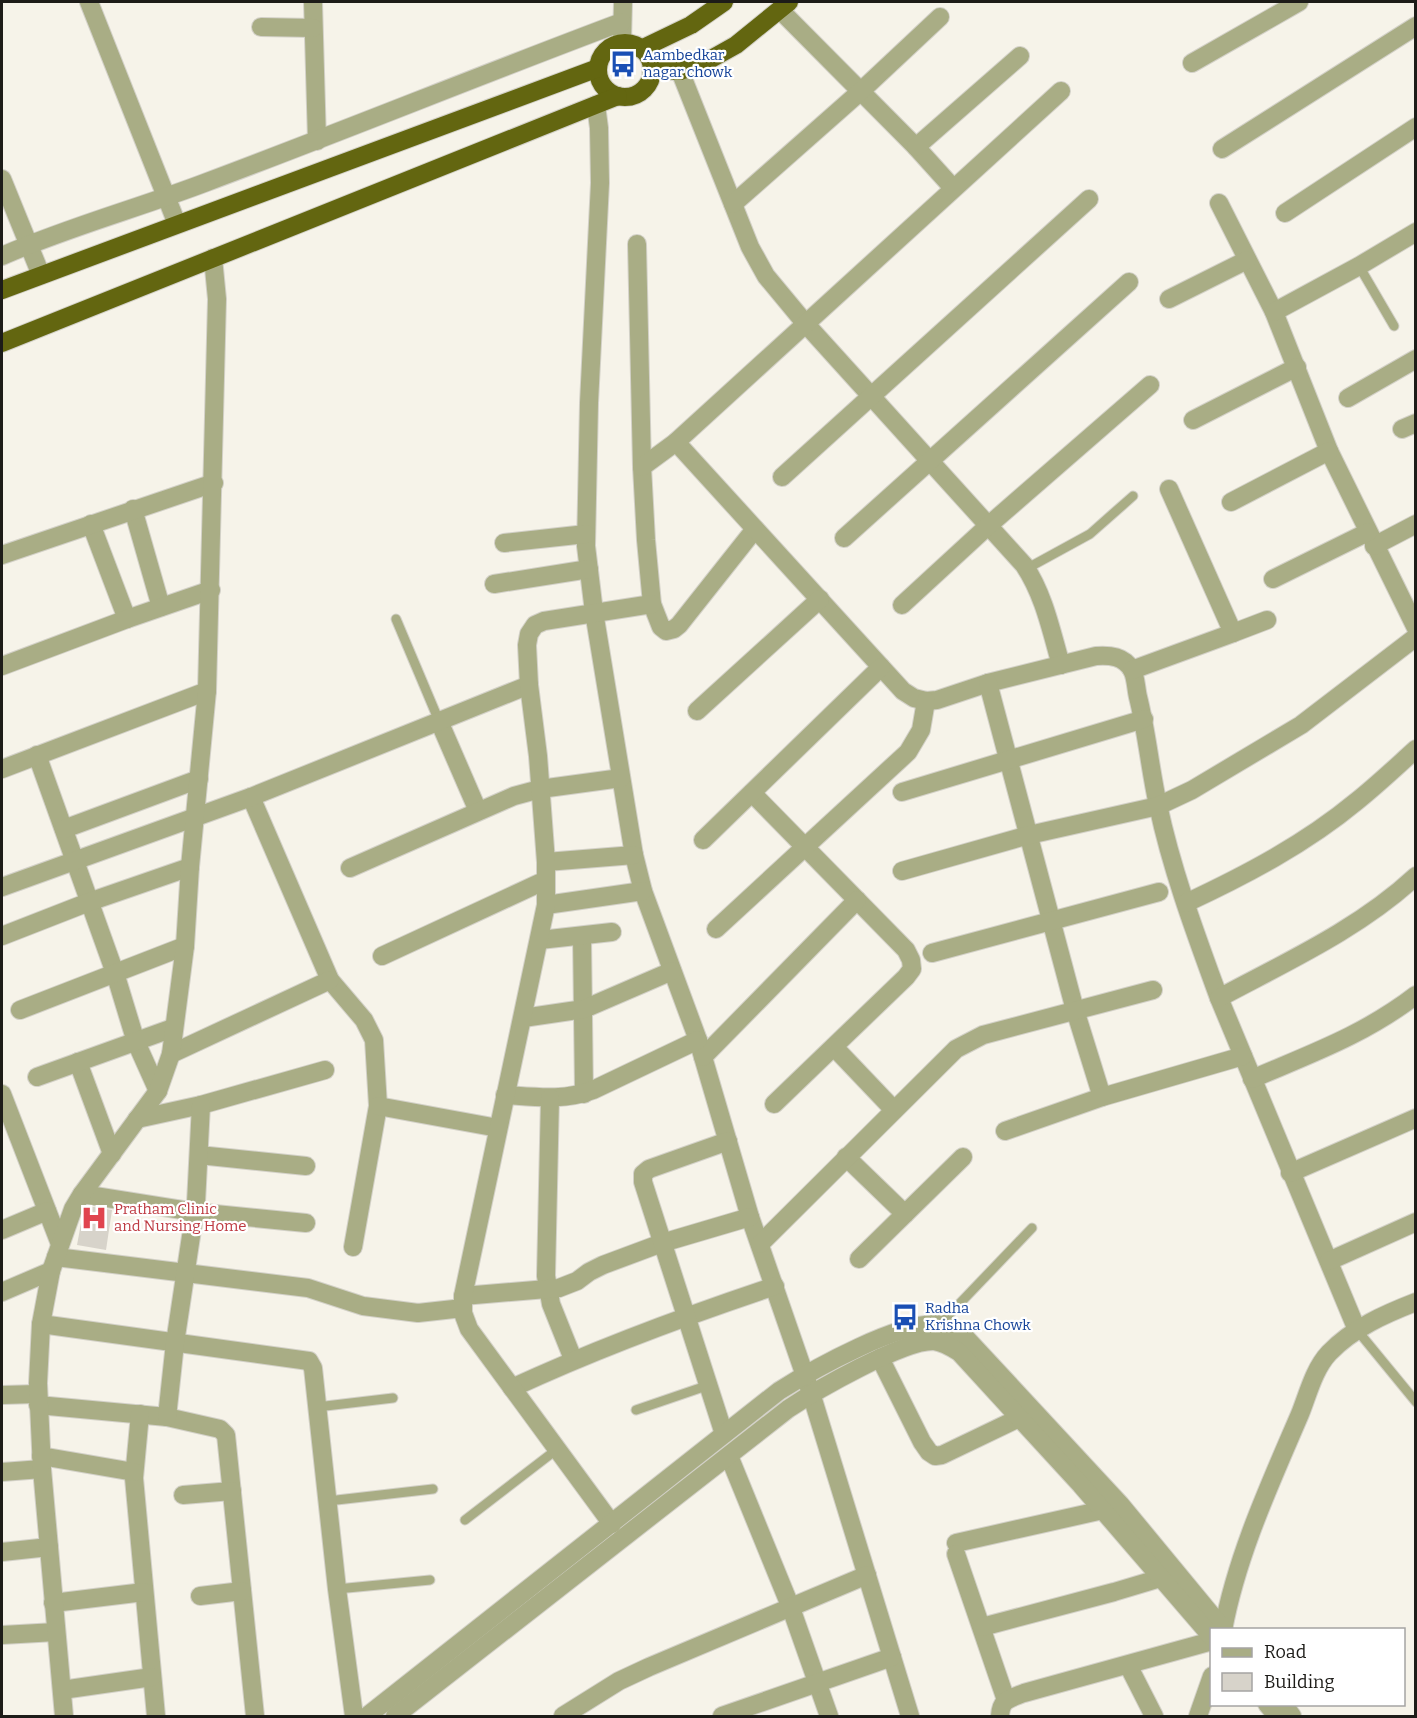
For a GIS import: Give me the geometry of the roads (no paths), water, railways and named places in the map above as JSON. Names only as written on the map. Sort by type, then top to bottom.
[{"type":"highway","points":[[641,49],[691,25],[724,2]]},
{"type":"highway","points":[[651,70],[681,71],[711,59],[736,45],[785,6]]},
{"type":"highway","points":[[622,43],[629,43],[647,54],[651,70],[647,85],[641,91],[626,97],[618,96],[606,89],[598,75],[600,59],[605,51],[622,43]]},
{"type":"highway","points":[[2,290],[598,68]]},
{"type":"highway","points":[[2,343],[618,96]]},
{"type":"street","points":[[89,2],[177,224]]},
{"type":"street","points":[[314,2],[317,141]]},
{"type":"street","points":[[622,43],[623,2]]},
{"type":"street","points":[[1192,63],[1299,2]]},
{"type":"street","points":[[785,6],[861,91],[953,188]]},
{"type":"street","points":[[733,204],[861,91],[940,17]]},
{"type":"street","points":[[2,256],[29,244],[167,198],[622,22]]},
{"type":"street","points":[[1222,149],[1416,26]]},
{"type":"street","points":[[261,27],[313,28]]},
{"type":"street","points":[[916,147],[1020,56]]},
{"type":"street","points":[[681,71],[750,247],[766,276],[805,323],[932,461],[1026,569],[1041,598],[1062,665]]},
{"type":"street","points":[[642,467],[676,441],[1061,91]]},
{"type":"street","points":[[596,105],[599,128],[600,183],[591,346],[586,534],[594,612],[634,855],[643,891],[701,1049],[750,1217],[805,1374],[910,1716]]},
{"type":"street","points":[[1285,213],[1416,127]]},
{"type":"street","points":[[2,179],[42,275]]},
{"type":"street","points":[[782,477],[1089,199]]},
{"type":"street","points":[[1219,203],[1274,312],[1329,451],[1414,621]]},
{"type":"street","points":[[1274,312],[1416,232]]},
{"type":"street","points":[[637,244],[645,540],[652,604],[661,627],[666,630],[674,629],[755,529]]},
{"type":"street","points":[[64,1716],[38,1400],[40,1324],[56,1258],[73,1209],[158,1090],[171,1054],[185,946],[190,867],[207,691],[217,299],[213,258]]},
{"type":"street","points":[[1169,299],[1247,260]]},
{"type":"street","points":[[844,538],[1130,282]]},
{"type":"street","points":[[1348,398],[1416,359]]},
{"type":"street","points":[[1193,420],[1297,367]]},
{"type":"street","points":[[902,605],[989,525],[1150,385]]},
{"type":"street","points":[[676,441],[881,668],[903,691],[914,698],[926,701],[937,700],[988,683],[1096,656],[1111,655],[1122,660],[1132,670],[1144,719],[1158,806],[1186,903],[1218,998],[1357,1330]]},
{"type":"street","points":[[1231,502],[1329,451]]},
{"type":"street","points":[[2,555],[214,483]]},
{"type":"street","points":[[1168,489],[1233,633]]},
{"type":"street","points":[[133,509],[161,607]]},
{"type":"street","points":[[91,524],[128,619]]},
{"type":"street","points":[[1273,579],[1371,539],[1416,524]]},
{"type":"street","points":[[504,543],[586,534]]},
{"type":"street","points":[[494,584],[589,569]]},
{"type":"street","points":[[2,666],[161,607],[211,591]]},
{"type":"street","points":[[697,711],[820,598]]},
{"type":"street","points":[[612,1524],[469,1329],[463,1302],[546,905],[546,871],[538,756],[528,685],[529,634],[535,626],[544,621],[652,604]]},
{"type":"street","points":[[1132,670],[1267,620]]},
{"type":"street","points":[[902,871],[1029,835],[1158,806],[1202,784],[1301,724],[1416,638]]},
{"type":"street","points":[[703,840],[881,668]]},
{"type":"street","points":[[988,683],[1075,1010],[1102,1096]]},
{"type":"street","points":[[2,887],[251,797],[528,685]]},
{"type":"street","points":[[2,768],[207,691]]},
{"type":"street","points":[[716,929],[908,752],[921,730],[926,701]]},
{"type":"street","points":[[902,792],[1144,719]]},
{"type":"street","points":[[440,721],[478,812]]},
{"type":"street","points":[[1186,903],[1234,881],[1320,828],[1356,802],[1416,749]]},
{"type":"street","points":[[37,755],[115,973],[136,1042],[158,1090]]},
{"type":"street","points":[[350,868],[514,796],[540,789],[621,778]]},
{"type":"street","points":[[64,829],[199,779]]},
{"type":"street","points":[[752,793],[906,950],[912,969],[774,1104]]},
{"type":"street","points":[[251,797],[330,980],[364,1020],[374,1040],[378,1106],[353,1247]]},
{"type":"street","points":[[382,956],[546,871],[634,855]]},
{"type":"street","points":[[2,936],[89,902],[190,867]]},
{"type":"street","points":[[1218,998],[1335,935],[1416,876]]},
{"type":"street","points":[[546,905],[643,891]]},
{"type":"street","points":[[932,953],[1159,892]]},
{"type":"street","points":[[505,1095],[568,1098],[701,1049],[857,900]]},
{"type":"street","points":[[540,940],[612,932]]},
{"type":"street","points":[[582,936],[584,1094]]},
{"type":"street","points":[[20,1010],[185,946]]},
{"type":"street","points":[[523,1018],[584,1009],[672,971]]},
{"type":"street","points":[[171,1054],[330,980]]},
{"type":"street","points":[[760,1244],[948,1056],[967,1042],[983,1035],[1153,990]]},
{"type":"street","points":[[1252,1079],[1357,1034],[1389,1016],[1416,995]]},
{"type":"street","points":[[37,1077],[173,1028]]},
{"type":"street","points":[[834,1047],[894,1110]]},
{"type":"street","points":[[1005,1131],[1102,1096],[1243,1056]]},
{"type":"street","points":[[78,1062],[111,1154]]},
{"type":"street","points":[[137,1119],[201,1105],[325,1070]]},
{"type":"street","points":[[2,1094],[10,1140],[47,1211],[56,1258]]},
{"type":"street","points":[[550,1098],[546,1276],[551,1304],[573,1359]]},
{"type":"street","points":[[167,1417],[175,1343],[195,1212],[201,1105]]},
{"type":"street","points":[[378,1106],[498,1128]]},
{"type":"street","points":[[1290,1173],[1416,1118]]},
{"type":"street","points":[[724,1434],[662,1243],[643,1182],[643,1174],[649,1169],[728,1142]]},
{"type":"street","points":[[199,1155],[306,1166]]},
{"type":"street","points":[[846,1157],[904,1215]]},
{"type":"street","points":[[859,1259],[963,1157]]},
{"type":"street","points":[[82,1194],[195,1212],[306,1223]]},
{"type":"street","points":[[2,1230],[47,1211]]},
{"type":"street","points":[[2,1292],[56,1258],[309,1288],[363,1306],[418,1313],[463,1302],[559,1288],[577,1281],[588,1272],[603,1265],[662,1243],[750,1217]]},
{"type":"street","points":[[1329,1261],[1416,1222]]},
{"type":"street","points":[[512,1388],[573,1359],[775,1286]]},
{"type":"street","points":[[1221,1628],[1280,1456],[1317,1372],[1328,1354],[1357,1330],[1385,1314],[1416,1302]]},
{"type":"street","points":[[40,1324],[309,1361],[313,1368],[337,1588],[354,1716]]},
{"type":"street","points":[[367,1716],[779,1391],[832,1359],[909,1329],[940,1324],[953,1328],[966,1338],[1120,1504],[1170,1575],[1215,1628]]},
{"type":"street","points":[[395,1716],[788,1409],[811,1393],[880,1358],[914,1344],[933,1341],[947,1344],[959,1352],[1103,1510],[1170,1575]]},
{"type":"street","points":[[880,1358],[922,1442],[935,1456],[942,1455],[1019,1418]]},
{"type":"street","points":[[2,1395],[167,1417],[220,1429],[226,1435],[255,1716]]},
{"type":"street","points":[[140,1414],[134,1472],[156,1716]]},
{"type":"street","points":[[729,1456],[791,1608],[829,1716]]},
{"type":"street","points":[[2,1472],[42,1462],[134,1472]]},
{"type":"street","points":[[183,1495],[232,1491]]},
{"type":"street","points":[[1103,1510],[956,1548],[982,1628],[1003,1708],[1024,1693],[1128,1665],[1210,1636]]},
{"type":"street","points":[[2,1552],[49,1547]]},
{"type":"street","points":[[563,1716],[619,1681],[649,1667],[867,1575]]},
{"type":"street","points":[[982,1628],[1170,1575]]},
{"type":"street","points":[[200,1596],[242,1591]]},
{"type":"street","points":[[53,1603],[144,1592]]},
{"type":"street","points":[[2,1635],[56,1632]]},
{"type":"street","points":[[722,1716],[892,1657]]},
{"type":"street","points":[[1128,1665],[1154,1716]]},
{"type":"street","points":[[62,1690],[152,1677]]},
{"type":"street","points":[[1198,1716],[1210,1682]]},
{"type":"lane","points":[[1359,266],[1394,326]]},
{"type":"lane","points":[[1026,569],[1090,534],[1133,495]]},
{"type":"lane","points":[[396,620],[440,721]]},
{"type":"lane","points":[[940,1324],[1032,1228]]},
{"type":"lane","points":[[1357,1330],[1416,1402]]},
{"type":"lane","points":[[636,1410],[709,1385]]},
{"type":"lane","points":[[317,1407],[393,1398]]},
{"type":"lane","points":[[465,1520],[556,1450]]},
{"type":"lane","points":[[327,1501],[433,1489]]},
{"type":"lane","points":[[337,1588],[430,1580]]},
{"type":"place","name":"Aambedkar nagar chowk","points":[[623,64]]},
{"type":"place","name":"Pratham Clinic and Nursing Home","points":[[94,1218]]},
{"type":"place","name":"Radha Krishna Chowk","points":[[905,1317]]}]
